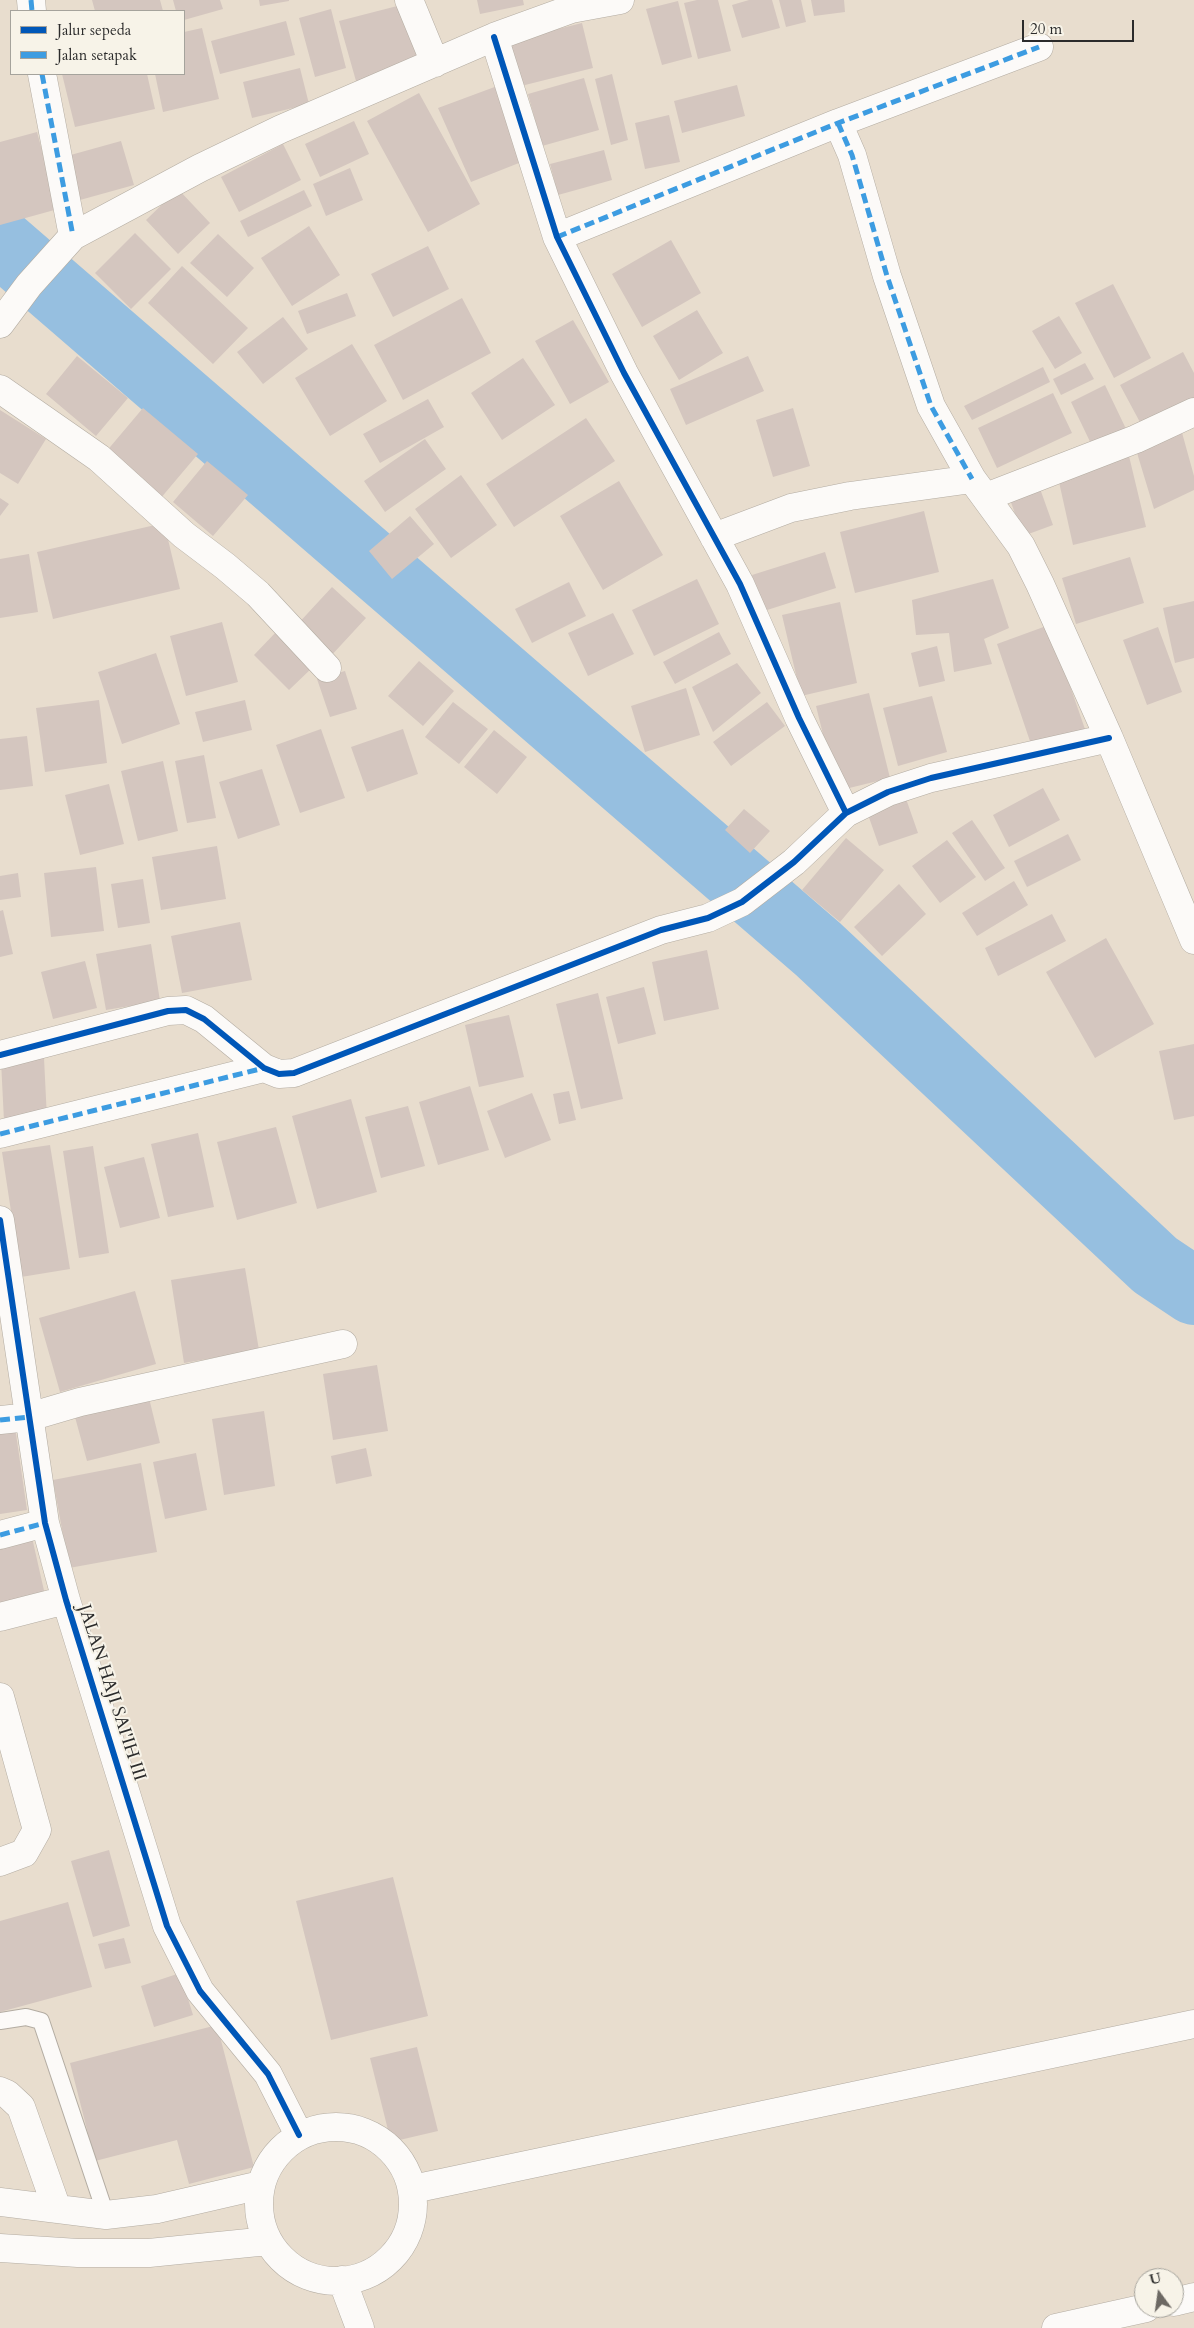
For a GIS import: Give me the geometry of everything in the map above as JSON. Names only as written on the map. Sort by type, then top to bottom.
[{"type":"street","points":[[409,0],[435,63]]},
{"type":"street","points":[[0,324],[29,285],[66,244],[209,164],[281,129],[494,36],[571,10],[620,0]]},
{"type":"street","points":[[494,36],[557,237],[624,374],[740,584],[798,718],[846,813]]},
{"type":"street","points":[[557,237],[838,123],[1039,47]]},
{"type":"street","points":[[42,75],[66,244]]},
{"type":"street","points":[[838,123],[852,155],[888,276],[931,406],[979,488],[1020,546],[1040,584],[1110,738],[1194,940]]},
{"type":"street","points":[[0,389],[99,458],[184,535],[258,594],[326,668]]},
{"type":"street","points":[[714,537],[791,508],[850,496],[979,488],[1136,439],[1194,412]]},
{"type":"street","points":[[0,1055],[168,1011],[186,1010],[204,1018],[264,1068],[279,1074],[294,1073],[661,930],[708,918],[742,902],[768,884],[846,813],[888,792],[931,778],[1110,738]]},
{"type":"street","points":[[0,1134],[264,1068]]},
{"type":"street","name":"JALAN HAJI SAI'IH III","points":[[0,1220],[46,1523],[66,1600],[167,1926],[200,1991],[268,2074],[299,2135]]},
{"type":"street","points":[[0,1420],[29,1417],[80,1402],[343,1344]]},
{"type":"street","points":[[0,1535],[46,1523]]},
{"type":"street","points":[[0,1617],[66,1600]]},
{"type":"street","points":[[0,1697],[37,1830],[24,1853],[0,1862]]},
{"type":"street","points":[[413,2190],[1194,2024]]},
{"type":"street","points":[[0,2092],[7,2094],[21,2107],[57,2209]]},
{"type":"street","points":[[334,2126],[370,2133],[399,2156],[413,2190],[414,2216],[405,2240],[389,2260],[368,2274],[342,2280],[320,2279],[300,2272],[282,2258],[268,2241],[259,2214],[261,2185],[275,2156],[299,2135],[334,2126]]},
{"type":"street","points":[[0,2202],[106,2215],[157,2209],[261,2185]]},
{"type":"street","points":[[0,2248],[78,2253],[149,2253],[268,2241]]},
{"type":"street","points":[[342,2280],[360,2328]]},
{"type":"street","points":[[1056,2328],[1134,2311]]},
{"type":"lane","points":[[0,2021],[26,2018],[41,2021],[106,2215]]},
{"type":"building","points":[[92,0],[160,0],[163,10],[95,10]]},
{"type":"building","points":[[173,0],[220,0],[223,9],[185,20],[185,10],[176,10]]},
{"type":"building","points":[[259,0],[289,0],[289,1],[260,6]]},
{"type":"building","points":[[477,0],[523,0],[524,5],[480,14]]},
{"type":"building","points":[[697,0],[718,0],[731,51],[698,59],[684,3]]},
{"type":"building","points":[[749,0],[772,0],[780,28],[742,38],[732,5]]},
{"type":"building","points":[[779,0],[801,0],[806,22],[786,27]]},
{"type":"building","points":[[811,0],[844,0],[845,12],[814,16]]},
{"type":"building","points":[[678,1],[692,57],[662,65],[646,9]]},
{"type":"building","points":[[405,4],[421,64],[356,81],[339,21]]},
{"type":"building","points":[[331,9],[346,68],[315,77],[299,18]]},
{"type":"building","points":[[286,21],[295,55],[220,74],[211,41]]},
{"type":"building","points":[[582,23],[593,68],[521,86],[510,41]]},
{"type":"building","points":[[202,28],[219,99],[163,112],[155,75],[185,75],[185,32]]},
{"type":"building","points":[[300,68],[309,104],[252,118],[243,82]]},
{"type":"building","points":[[612,74],[628,140],[611,145],[595,79]]},
{"type":"building","points":[[62,75],[147,75],[155,109],[75,127]]},
{"type":"building","points":[[584,78],[599,130],[542,146],[528,94]]},
{"type":"building","points":[[500,85],[529,159],[471,182],[438,108]]},
{"type":"building","points":[[737,85],[745,116],[682,133],[674,101]]},
{"type":"building","points":[[419,93],[480,204],[428,232],[367,121]]},
{"type":"building","points":[[669,115],[680,162],[645,169],[635,123]]},
{"type":"building","points":[[354,121],[369,154],[320,177],[305,144]]},
{"type":"building","points":[[37,132],[58,209],[0,225],[0,142]]},
{"type":"building","points":[[121,141],[134,185],[80,200],[67,156]]},
{"type":"building","points":[[283,144],[301,180],[239,212],[221,177]]},
{"type":"building","points":[[604,150],[612,180],[558,195],[550,164]]},
{"type":"building","points":[[350,168],[363,200],[326,216],[313,184]]},
{"type":"building","points":[[178,189],[210,223],[178,254],[146,220]]},
{"type":"building","points":[[304,190],[312,206],[248,237],[240,221]]},
{"type":"building","points":[[309,226],[340,275],[292,306],[261,258]]},
{"type":"building","points":[[135,233],[171,269],[131,309],[95,273]]},
{"type":"building","points":[[218,234],[254,268],[227,297],[190,263]]},
{"type":"building","points":[[671,240],[701,293],[642,327],[612,274]]},
{"type":"building","points":[[428,246],[449,289],[393,317],[371,274]]},
{"type":"building","points":[[182,266],[248,328],[213,364],[148,303]]},
{"type":"building","points":[[1113,284],[1151,358],[1114,378],[1075,303]]},
{"type":"building","points":[[347,293],[356,316],[307,334],[298,311]]},
{"type":"building","points":[[462,298],[491,353],[403,400],[374,345]]},
{"type":"building","points":[[697,310],[723,353],[679,380],[653,336]]},
{"type":"building","points":[[1059,316],[1082,353],[1055,369],[1032,331]]},
{"type":"building","points":[[283,317],[308,349],[263,384],[237,352]]},
{"type":"building","points":[[573,320],[609,382],[570,404],[535,341]]},
{"type":"building","points":[[352,344],[387,401],[330,436],[295,378]]},
{"type":"building","points":[[1183,352],[1194,373],[1194,399],[1142,426],[1120,385]]},
{"type":"building","points":[[77,356],[128,398],[96,436],[46,394]]},
{"type":"building","points":[[748,356],[764,391],[686,425],[670,389]]},
{"type":"building","points":[[523,358],[555,405],[502,440],[471,393]]},
{"type":"building","points":[[1085,363],[1094,379],[1061,395],[1053,379]]},
{"type":"building","points":[[1043,367],[1050,382],[972,420],[964,406]]},
{"type":"building","points":[[1105,385],[1128,433],[1094,450],[1071,402]]},
{"type":"building","points":[[1053,393],[1072,433],[997,468],[978,428]]},
{"type":"building","points":[[428,399],[444,427],[380,463],[363,434]]},
{"type":"building","points":[[143,408],[198,454],[160,499],[105,453]]},
{"type":"building","points":[[793,408],[810,466],[773,477],[756,420]]},
{"type":"building","points":[[0,410],[46,439],[18,484],[0,473]]},
{"type":"building","points":[[586,418],[615,461],[514,527],[486,484]]},
{"type":"building","points":[[1181,429],[1194,476],[1194,490],[1154,509],[1134,443]]},
{"type":"building","points":[[425,439],[446,469],[385,512],[364,481]]},
{"type":"building","points":[[1129,456],[1146,527],[1073,545],[1057,473]]},
{"type":"building","points":[[207,461],[248,495],[213,536],[173,502]]},
{"type":"building","points":[[461,475],[497,525],[451,558],[415,509]]},
{"type":"building","points":[[619,481],[663,555],[603,590],[560,516]]},
{"type":"building","points":[[1038,483],[1053,525],[1023,536],[1008,494]]},
{"type":"building","points":[[0,498],[9,504],[0,516]]},
{"type":"building","points":[[924,511],[939,572],[855,593],[840,532]]},
{"type":"building","points":[[410,516],[434,544],[392,579],[369,551]]},
{"type":"building","points":[[164,523],[180,589],[53,619],[37,552]]},
{"type":"building","points":[[825,552],[836,588],[764,611],[752,575]]},
{"type":"building","points":[[29,554],[38,612],[0,618],[0,559]]},
{"type":"building","points":[[1130,557],[1144,603],[1076,624],[1062,578]]},
{"type":"building","points":[[697,579],[719,624],[654,656],[632,610]]},
{"type":"building","points":[[993,579],[1009,628],[984,639],[992,664],[954,672],[949,633],[916,635],[912,600]]},
{"type":"building","points":[[569,582],[586,616],[532,643],[515,609]]},
{"type":"building","points":[[332,587],[366,618],[329,658],[295,627]]},
{"type":"building","points":[[1194,601],[1194,658],[1175,663],[1163,608]]},
{"type":"building","points":[[840,602],[857,683],[801,696],[782,615]]},
{"type":"building","points":[[613,613],[634,654],[588,676],[568,633]]},
{"type":"building","points":[[222,622],[238,682],[186,696],[170,636]]},
{"type":"building","points":[[1049,625],[1087,735],[1034,753],[997,644]]},
{"type":"building","points":[[1158,627],[1182,692],[1147,705],[1123,640]]},
{"type":"building","points":[[277,631],[313,667],[289,690],[254,655]]},
{"type":"building","points":[[719,632],[731,654],[675,684],[663,662]]},
{"type":"building","points":[[937,646],[945,681],[919,687],[911,653]]},
{"type":"building","points":[[156,653],[180,724],[122,744],[98,672]]},
{"type":"building","points":[[419,661],[454,691],[423,726],[388,696]]},
{"type":"building","points":[[737,663],[761,693],[713,732],[692,687]]},
{"type":"building","points":[[345,671],[357,709],[330,717],[317,679]]},
{"type":"building","points":[[686,688],[700,735],[645,752],[631,706]]},
{"type":"building","points":[[869,693],[890,778],[837,791],[816,706]]},
{"type":"building","points":[[932,696],[947,752],[898,766],[883,708]]},
{"type":"building","points":[[99,700],[107,763],[45,772],[36,708]]},
{"type":"building","points":[[245,700],[252,730],[203,742],[195,712]]},
{"type":"building","points":[[453,702],[488,729],[459,764],[425,737]]},
{"type":"building","points":[[767,702],[785,726],[731,766],[713,742]]},
{"type":"building","points":[[321,729],[345,798],[300,813],[276,745]]},
{"type":"building","points":[[403,729],[418,774],[367,792],[351,747]]},
{"type":"building","points":[[494,730],[527,757],[497,794],[464,767]]},
{"type":"building","points":[[27,736],[33,786],[0,790],[0,739]]},
{"type":"building","points":[[204,755],[216,818],[187,823],[175,761]]},
{"type":"building","points":[[163,761],[178,831],[138,841],[121,771]]},
{"type":"building","points":[[262,769],[280,825],[238,839],[219,782]]},
{"type":"building","points":[[109,784],[124,844],[80,855],[65,795]]},
{"type":"building","points":[[1043,788],[1060,820],[1009,847],[993,815]]},
{"type":"building","points":[[904,793],[918,833],[879,846],[865,806]]},
{"type":"building","points":[[744,809],[770,831],[750,853],[725,830]]},
{"type":"building","points":[[972,820],[1005,868],[985,881],[952,833]]},
{"type":"building","points":[[1068,834],[1081,860],[1027,887],[1014,861]]},
{"type":"building","points":[[846,838],[884,870],[840,922],[802,890]]},
{"type":"building","points":[[947,840],[976,877],[940,903],[912,866]]},
{"type":"building","points":[[217,846],[226,899],[161,910],[152,857]]},
{"type":"building","points":[[96,867],[104,931],[51,937],[44,873]]},
{"type":"building","points":[[18,873],[21,897],[0,900],[0,876]]},
{"type":"building","points":[[143,879],[150,923],[118,928],[111,884]]},
{"type":"building","points":[[1014,881],[1028,905],[977,936],[962,913]]},
{"type":"building","points":[[899,884],[926,914],[882,956],[854,927]]},
{"type":"building","points":[[3,910],[13,954],[0,957],[0,911]]},
{"type":"building","points":[[1052,914],[1066,941],[998,976],[985,948]]},
{"type":"building","points":[[240,922],[252,980],[182,993],[171,936]]},
{"type":"building","points":[[1106,938],[1154,1024],[1095,1058],[1046,972]]},
{"type":"building","points":[[151,944],[160,1001],[106,1010],[96,954]]},
{"type":"building","points":[[707,950],[719,1009],[664,1021],[652,962]]},
{"type":"building","points":[[85,961],[97,1008],[53,1019],[41,972]]},
{"type":"building","points":[[644,987],[656,1034],[618,1044],[606,997]]},
{"type":"building","points":[[598,993],[623,1099],[581,1109],[556,1004]]},
{"type":"building","points":[[509,1015],[524,1077],[479,1087],[465,1025]]},
{"type":"building","points":[[1194,1044],[1194,1116],[1174,1120],[1159,1051]]},
{"type":"building","points":[[44,1058],[47,1119],[4,1121],[1,1061]]},
{"type":"building","points":[[470,1086],[489,1150],[438,1165],[419,1102]]},
{"type":"building","points":[[569,1091],[576,1120],[559,1124],[553,1094]]},
{"type":"building","points":[[532,1093],[551,1140],[505,1158],[487,1111]]},
{"type":"building","points":[[351,1099],[377,1192],[317,1209],[292,1116]]},
{"type":"building","points":[[408,1106],[425,1166],[381,1178],[365,1117]]},
{"type":"building","points":[[276,1127],[297,1203],[237,1220],[217,1142]]},
{"type":"building","points":[[198,1133],[214,1207],[168,1217],[151,1144]]},
{"type":"building","points":[[50,1145],[70,1269],[21,1277],[2,1152]]},
{"type":"building","points":[[93,1146],[109,1253],[79,1258],[63,1151]]},
{"type":"building","points":[[144,1157],[160,1218],[120,1228],[104,1167]]},
{"type":"building","points":[[245,1268],[259,1350],[184,1363],[171,1280]]},
{"type":"building","points":[[135,1291],[156,1364],[60,1392],[39,1318]]},
{"type":"building","points":[[377,1365],[388,1431],[333,1440],[323,1374]]},
{"type":"building","points":[[149,1398],[160,1443],[87,1461],[75,1417]]},
{"type":"building","points":[[264,1411],[275,1486],[224,1495],[212,1419]]},
{"type":"building","points":[[15,1427],[27,1510],[0,1514],[0,1429]]},
{"type":"building","points":[[366,1448],[372,1476],[336,1484],[331,1456]]},
{"type":"building","points":[[196,1453],[207,1510],[165,1519],[153,1462]]},
{"type":"building","points":[[141,1463],[157,1552],[69,1568],[53,1480]]},
{"type":"building","points":[[31,1533],[45,1595],[0,1606],[0,1540]]},
{"type":"building","points":[[109,1850],[130,1926],[93,1937],[71,1861]]},
{"type":"building","points":[[393,1877],[428,2016],[331,2040],[296,1901]]},
{"type":"building","points":[[68,1902],[92,1987],[0,2012],[0,1921]]},
{"type":"building","points":[[124,1938],[131,1963],[105,1969],[98,1944]]},
{"type":"building","points":[[180,1973],[193,2015],[154,2027],[141,1986]]},
{"type":"building","points":[[217,2025],[254,2167],[189,2184],[177,2140],[95,2161],[70,2063]]},
{"type":"building","points":[[417,2047],[438,2131],[391,2142],[370,2058]]},
{"type":"waterway","points":[[0,242],[818,949],[1155,1265],[1194,1291]]},
{"type":"marked path","points":[[31,0],[32,10]]},
{"type":"marked path","points":[[557,237],[838,123],[1039,47]]},
{"type":"marked path","points":[[42,75],[73,236]]},
{"type":"marked path","points":[[838,123],[852,155],[887,276],[931,406],[972,479]]},
{"type":"marked path","points":[[0,1134],[264,1068]]},
{"type":"marked path","points":[[0,1420],[29,1417]]},
{"type":"marked path","points":[[0,1535],[45,1523]]},
{"type":"cycle path","points":[[494,37],[557,237],[624,373],[740,584],[799,718],[846,813]]},
{"type":"cycle path","points":[[0,1055],[168,1011],[186,1010],[204,1019],[264,1068],[279,1074],[294,1073],[661,930],[708,918],[742,902],[794,862],[846,813],[888,792],[931,778],[1109,738]]},
{"type":"cycle path","points":[[0,1220],[45,1523],[66,1600],[167,1926],[200,1991],[268,2074],[299,2135]]}]
